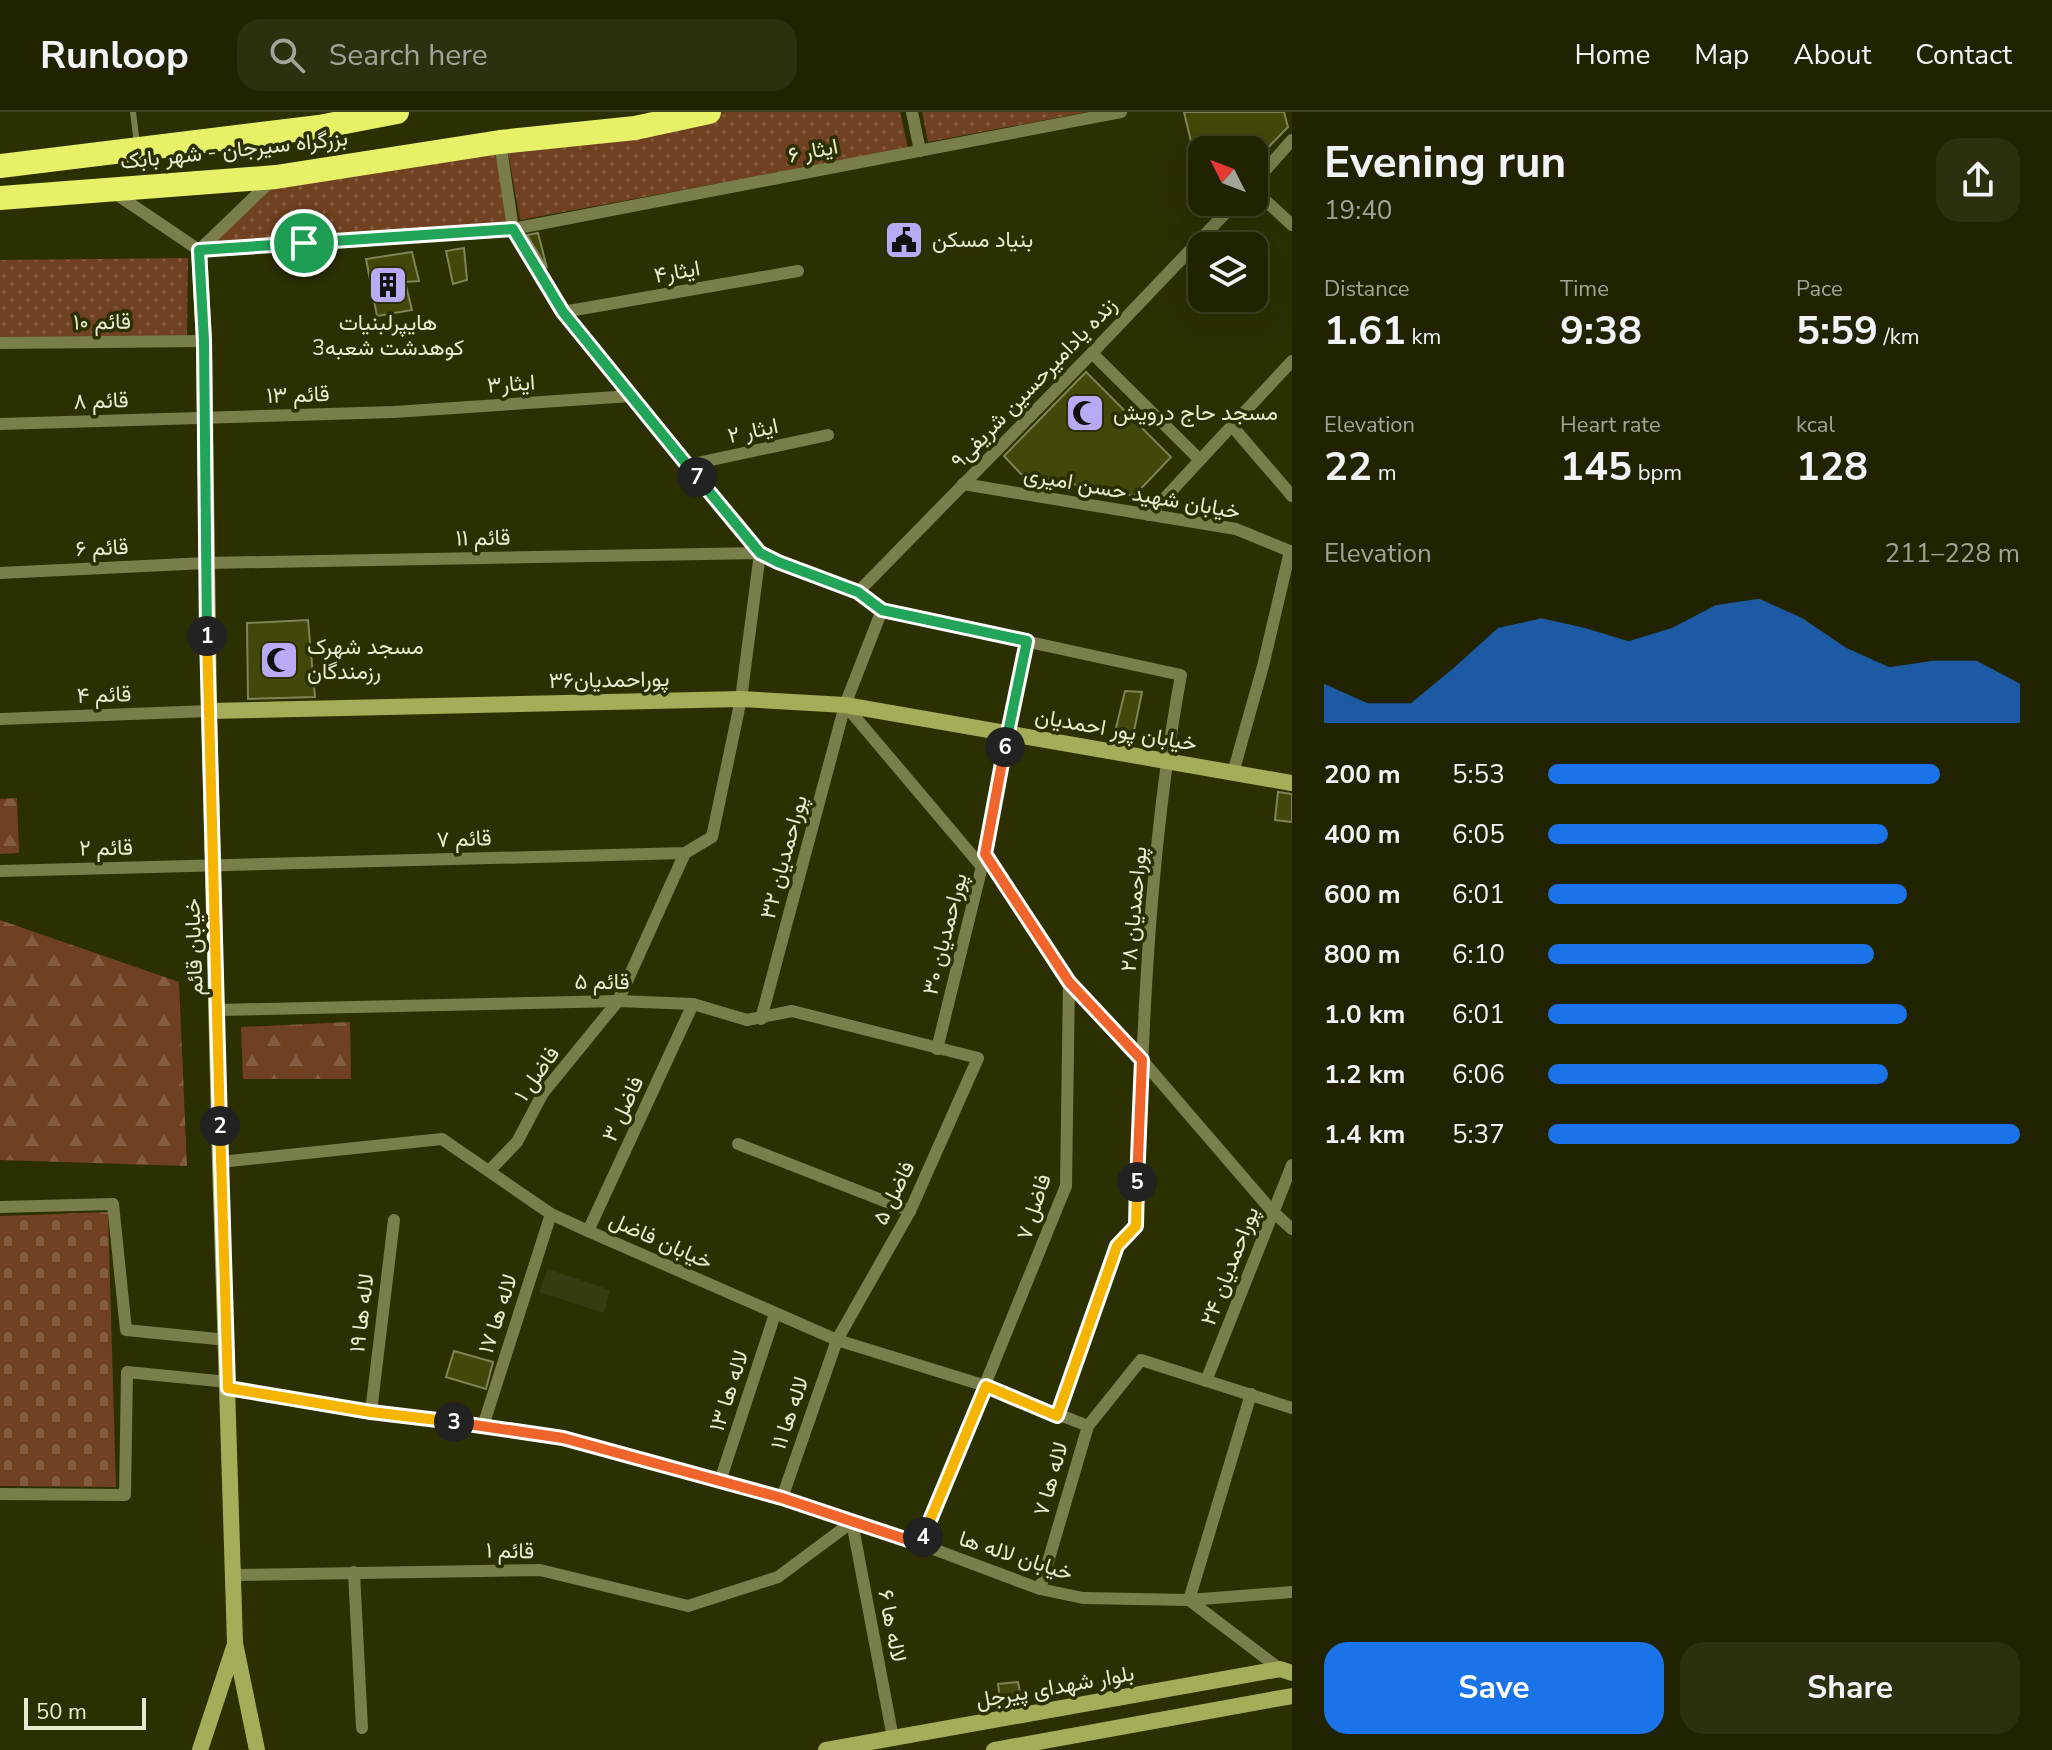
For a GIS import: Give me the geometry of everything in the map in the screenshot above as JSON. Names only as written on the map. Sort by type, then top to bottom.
[{"type":"highway","name":"بزرگراه سیرجان - شهر بابک","points":[[0,198],[276,177],[634,120],[709,112]]},
{"type":"highway","name":"بزرگراه سیرجان - شهر بابک","points":[[0,166],[319,127],[385,113]]},
{"type":"street","points":[[912,112],[920,151]]},
{"type":"street","name":"ایثار ۶","points":[[199,250],[513,229],[1121,112]]},
{"type":"street","points":[[1268,167],[1292,140]]},
{"type":"street","points":[[500,142],[513,229],[563,312],[760,553],[858,592],[882,610],[1027,641]]},
{"type":"street","points":[[107,188],[199,250],[276,177]]},
{"type":"street","points":[[1268,203],[1292,225]]},
{"type":"street","name":"زنده یادامیرحسین شریفی۹","points":[[858,592],[1223,216]]},
{"type":"street","name":"خیابان قائم","points":[[199,250],[204,341],[209,711],[235,1643]]},
{"type":"street","name":"ایثار۴","points":[[563,312],[798,271]]},
{"type":"street","name":"قائم ۱۰","points":[[0,343],[204,341]]},
{"type":"street","points":[[1092,353],[1200,460]]},
{"type":"street","points":[[1149,515],[1292,361]]},
{"type":"street","name":"ایثار۳","points":[[394,412],[631,396]]},
{"type":"street","name":"قائم ۱۳","points":[[203,418],[394,412]]},
{"type":"street","name":"قائم ۸","points":[[0,424],[203,418]]},
{"type":"street","points":[[1232,426],[1292,496]]},
{"type":"street","name":"ایثار ۲","points":[[688,465],[828,435]]},
{"type":"street","name":"خیابان شهید حسن امیری","points":[[963,484],[1236,529],[1291,551]]},
{"type":"street","points":[[1233,773],[1291,551]]},
{"type":"street","points":[[741,699],[760,553]]},
{"type":"street","name":"قائم ۱۱","points":[[206,563],[760,553]]},
{"type":"street","name":"قائم ۶","points":[[0,573],[206,563]]},
{"type":"street","name":"پوراحمدیان ۳۲","points":[[761,1019],[845,705],[882,610]]},
{"type":"street","name":"پوراحمدیان ۳۰","points":[[937,1049],[984,861],[1027,641]]},
{"type":"street","name":"پوراحمدیان ۲۸","points":[[1027,641],[1181,675],[1165,761],[1142,1060],[1136,1226],[1117,1246],[1057,1416]]},
{"type":"street","name":"پوراحمدیان۳۶","points":[[209,711],[741,699]]},
{"type":"street","name":"خیابان پور احمدیان","points":[[741,699],[845,705],[1292,783]]},
{"type":"street","name":"قائم ۷","points":[[213,866],[685,853],[712,837],[741,699]]},
{"type":"street","points":[[845,705],[984,861],[1069,982],[1142,1060],[1272,1211],[1292,1229]]},
{"type":"street","name":"قائم ۴","points":[[0,719],[209,711]]},
{"type":"street","name":"فاضل ۱","points":[[490,1170],[517,1142],[543,1093],[618,1001],[685,853]]},
{"type":"street","name":"قائم ۲","points":[[0,871],[213,866]]},
{"type":"street","name":"فاضل ۷","points":[[920,1544],[1066,1186],[1069,982]]},
{"type":"street","name":"قائم ۵","points":[[217,1010],[618,1001],[693,1004],[747,1020],[792,1011],[978,1058]]},
{"type":"street","name":"فاضل ۳","points":[[588,1231],[693,1004]]},
{"type":"street","name":"فاضل ۵","points":[[837,1340],[910,1211],[978,1058]]},
{"type":"street","name":"خیابان فاضل","points":[[220,1162],[442,1139],[551,1214],[588,1231],[837,1340],[986,1386],[1088,1426]]},
{"type":"street","points":[[738,1144],[910,1211]]},
{"type":"street","name":"پوراحمدیان ۲۴","points":[[1206,1381],[1292,1165]]},
{"type":"street","points":[[0,1207],[113,1204],[126,1330],[227,1340]]},
{"type":"street","name":"لاله ها ۱۷","points":[[483,1426],[551,1214]]},
{"type":"street","name":"لاله ها ۱۹","points":[[371,1412],[394,1220]]},
{"type":"street","name":"لاله ها ۱۳","points":[[720,1481],[775,1314]]},
{"type":"street","name":"لاله ها ۱۱","points":[[782,1498],[837,1340]]},
{"type":"street","points":[[1088,1426],[1141,1360],[1292,1408]]},
{"type":"street","name":"خیابان لاله ها","points":[[0,1494],[125,1495],[127,1372],[228,1385],[371,1412],[563,1438],[782,1498],[920,1544],[1040,1589],[1083,1598],[1189,1600],[1292,1592]]},
{"type":"street","points":[[1251,1394],[1189,1600],[1286,1671]]},
{"type":"street","name":"لاله ها ۷","points":[[1040,1589],[1088,1426]]},
{"type":"street","name":"قائم ۱","points":[[234,1575],[540,1570],[688,1606],[778,1577],[852,1522]]},
{"type":"street","name":"لاله ها ۶","points":[[852,1522],[893,1738]]},
{"type":"street","points":[[354,1572],[362,1728]]},
{"type":"street","points":[[200,1750],[235,1643]]},
{"type":"street","points":[[235,1643],[257,1750]]},
{"type":"street","name":"بلوار شهدای پیرجل","points":[[826,1750],[1286,1671]]},
{"type":"street","points":[[994,1750],[1063,1744],[1292,1696]]},
{"type":"lane","points":[[133,112],[138,149]]},
{"type":"shaded area","points":[[548,1269],[610,1290],[604,1313],[539,1292]]},
{"type":"green space","points":[[724,112],[900,112],[908,148],[520,220],[507,147]]},
{"type":"green space","points":[[922,112],[1087,112],[928,142]]},
{"type":"green space","points":[[496,151],[506,224],[216,241],[278,182]]},
{"type":"green space","points":[[188,258],[187,336],[0,337],[0,260]]},
{"type":"green space","points":[[17,798],[19,853],[0,854],[0,799]]},
{"type":"green space","points":[[0,920],[179,982],[187,1166],[0,1160]]},
{"type":"green space","points":[[350,1022],[351,1079],[243,1079],[241,1027]]},
{"type":"green space","points":[[108,1212],[116,1487],[0,1486],[0,1216]]},
{"type":"building","points":[[1184,112],[1284,112],[1288,127],[1268,148],[1268,136],[1190,136]]},
{"type":"building","points":[[538,233],[547,268],[527,235]]},
{"type":"building","points":[[464,248],[467,280],[453,284],[446,251]]},
{"type":"building","name":"هایپرلبنیات کوهدشت شعبه3","points":[[412,252],[419,281],[405,282],[412,310],[377,316],[366,259]]},
{"type":"building","name":"مسجد حاج درویش","points":[[1086,372],[1171,457],[1134,496],[1021,474],[1004,456]]},
{"type":"building","name":"مسجد شهرک رزمندگان","points":[[308,620],[315,697],[248,699],[247,623]]},
{"type":"building","points":[[1125,691],[1142,692],[1133,736],[1115,732]]},
{"type":"building","points":[[1278,792],[1292,794],[1292,822],[1275,820]]},
{"type":"building","points":[[454,1351],[493,1362],[486,1389],[446,1377]]},
{"type":"building","points":[[1018,1682],[1022,1704],[1001,1707],[998,1684]]},
{"type":"place","name":"بنیاد مسکن","points":[[904,240]]},
{"type":"place","name":"هایپرلبنیات کوهدشت شعبه3","points":[[388,285]]},
{"type":"place","name":"مسجد حاج درویش","points":[[1085,413]]},
{"type":"place","name":"مسجد شهرک رزمندگان","points":[[279,660]]},
{"type":"route","points":[[513,229],[563,312],[760,553],[858,592],[882,610],[1027,641],[985,854],[1069,982],[1142,1060],[1136,1226],[1117,1246],[1057,1416],[986,1386],[920,1544],[782,1498],[563,1438],[371,1412],[228,1388],[209,711],[204,341],[199,250],[304,243],[513,229]]}]
